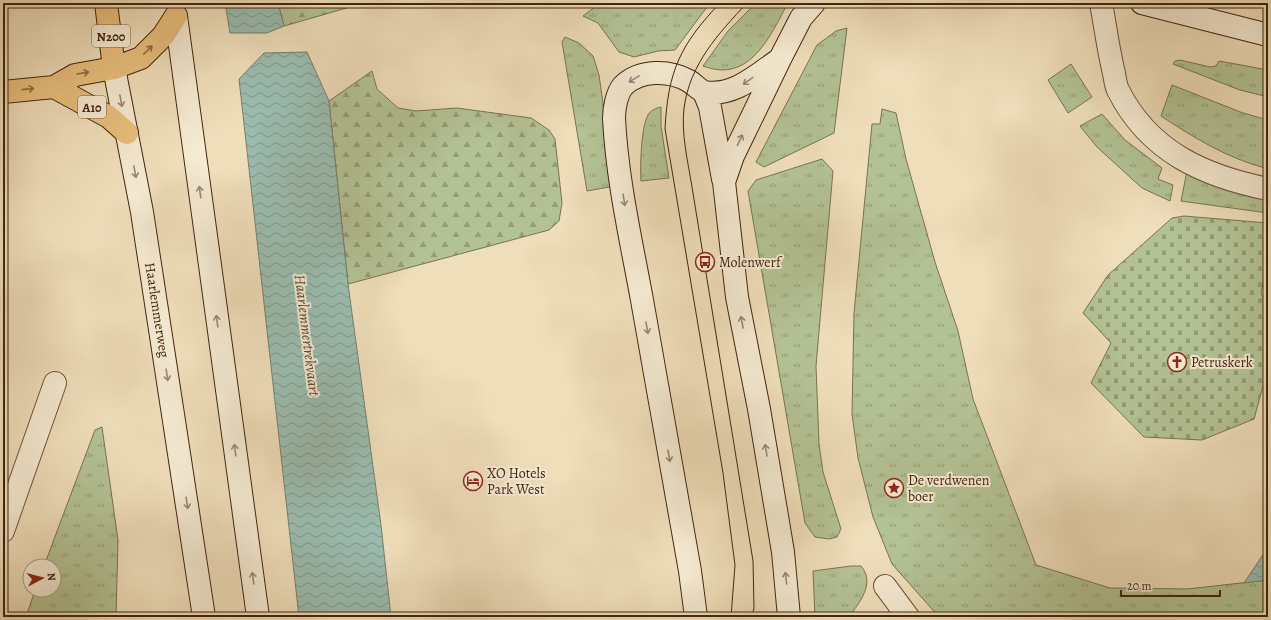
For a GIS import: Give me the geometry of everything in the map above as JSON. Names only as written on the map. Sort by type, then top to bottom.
[{"type":"main road","name":"Haarlemmerweg","points":[[106,3],[114,68]]},
{"type":"main road","name":"A10","points":[[3,92],[54,87],[75,75],[114,68],[141,58],[163,36],[175,10]]},
{"type":"main road","name":"A10","points":[[54,87],[109,118],[127,133]]},
{"type":"street","points":[[724,182],[733,156],[780,58],[801,18],[814,3]]},
{"type":"street","points":[[1101,3],[1118,89],[1139,121],[1162,145],[1186,162],[1217,176],[1268,189]]},
{"type":"street","points":[[1142,3],[1268,35]]},
{"type":"street","points":[[175,10],[258,617]]},
{"type":"street","points":[[704,92],[720,92],[741,86],[780,58]]},
{"type":"street","name":"Haarlemmerweg","points":[[114,68],[142,212],[204,617]]},
{"type":"street","points":[[696,617],[688,564],[623,198],[614,116],[616,102],[623,86],[640,76],[657,73],[672,74],[691,82],[704,92],[710,107],[724,182],[737,297],[759,409],[783,552],[789,617]]},
{"type":"street","points":[[3,531],[55,383]]},
{"type":"street","points":[[886,586],[908,617]]},
{"type":"green space","points":[[278,3],[364,3],[284,26]]},
{"type":"green space","points":[[600,3],[710,3],[675,50],[658,51],[634,57],[619,52],[598,23],[583,16]]},
{"type":"green space","points":[[756,3],[788,3],[766,42],[756,54],[746,63],[734,68],[719,70],[703,66],[728,31]]},
{"type":"green space","points":[[847,28],[834,133],[764,167],[756,162],[817,45],[836,31]]},
{"type":"green space","points":[[565,37],[579,43],[593,56],[599,75],[615,186],[587,191],[562,42]]},
{"type":"green space","points":[[1180,60],[1210,67],[1216,66],[1219,61],[1268,70],[1268,97],[1240,90],[1173,64],[1175,61]]},
{"type":"green space","points":[[1071,64],[1092,97],[1068,113],[1048,80]]},
{"type":"green space","points":[[372,71],[377,89],[398,108],[416,111],[457,108],[531,118],[549,130],[555,139],[562,203],[559,221],[549,230],[348,284],[329,101]]},
{"type":"green space","points":[[1172,85],[1243,113],[1268,120],[1268,169],[1253,165],[1212,147],[1161,116]]},
{"type":"green space","points":[[661,107],[661,126],[669,178],[641,181],[644,128],[648,115],[655,109]]},
{"type":"green space","points":[[882,109],[896,113],[906,159],[935,262],[958,331],[973,399],[1036,565],[1110,588],[1187,589],[1268,580],[1268,617],[939,617],[892,564],[873,517],[858,458],[852,414],[854,313],[872,124],[880,124]]},
{"type":"green space","points":[[1102,114],[1125,140],[1162,168],[1158,179],[1173,185],[1170,201],[1142,188],[1097,147],[1080,126]]},
{"type":"green space","points":[[822,159],[833,171],[816,366],[819,444],[823,472],[841,529],[837,537],[829,539],[815,537],[805,523],[748,191],[756,180]]},
{"type":"green space","points":[[1187,171],[1268,197],[1268,213],[1181,201]]},
{"type":"green space","points":[[1184,216],[1268,223],[1268,258],[1261,293],[1268,308],[1268,368],[1254,419],[1202,440],[1144,437],[1091,383],[1111,343],[1083,313],[1108,275],[1172,218]]},
{"type":"green space","points":[[102,427],[118,540],[116,617],[26,617],[32,598],[62,598],[62,558],[47,558],[95,430]]},
{"type":"green space","points":[[861,566],[867,579],[864,593],[849,617],[815,617],[813,571]]},
{"type":"water","points":[[225,3],[278,3],[284,26],[267,33],[230,33]]},
{"type":"water","name":"Haarlemmertrekvaart","points":[[307,52],[329,101],[348,284],[381,525],[391,617],[299,617],[239,79],[264,53]]},
{"type":"water","points":[[1268,543],[1268,580],[1244,583],[1264,553]]},
{"type":"tram line","points":[[720,3],[695,32],[679,60],[669,91],[665,129],[723,473],[735,565],[731,617]]},
{"type":"tram line","points":[[747,3],[716,38],[692,77],[684,108],[683,128],[753,561],[754,608],[752,617]]},
{"type":"place","name":"Molenwerf","points":[[705,262]]},
{"type":"place","name":"Petruskerk","points":[[1177,362]]},
{"type":"place","name":"XO Hotels Park West","points":[[473,481]]},
{"type":"place","name":"De verdwenen boer","points":[[894,488]]}]
